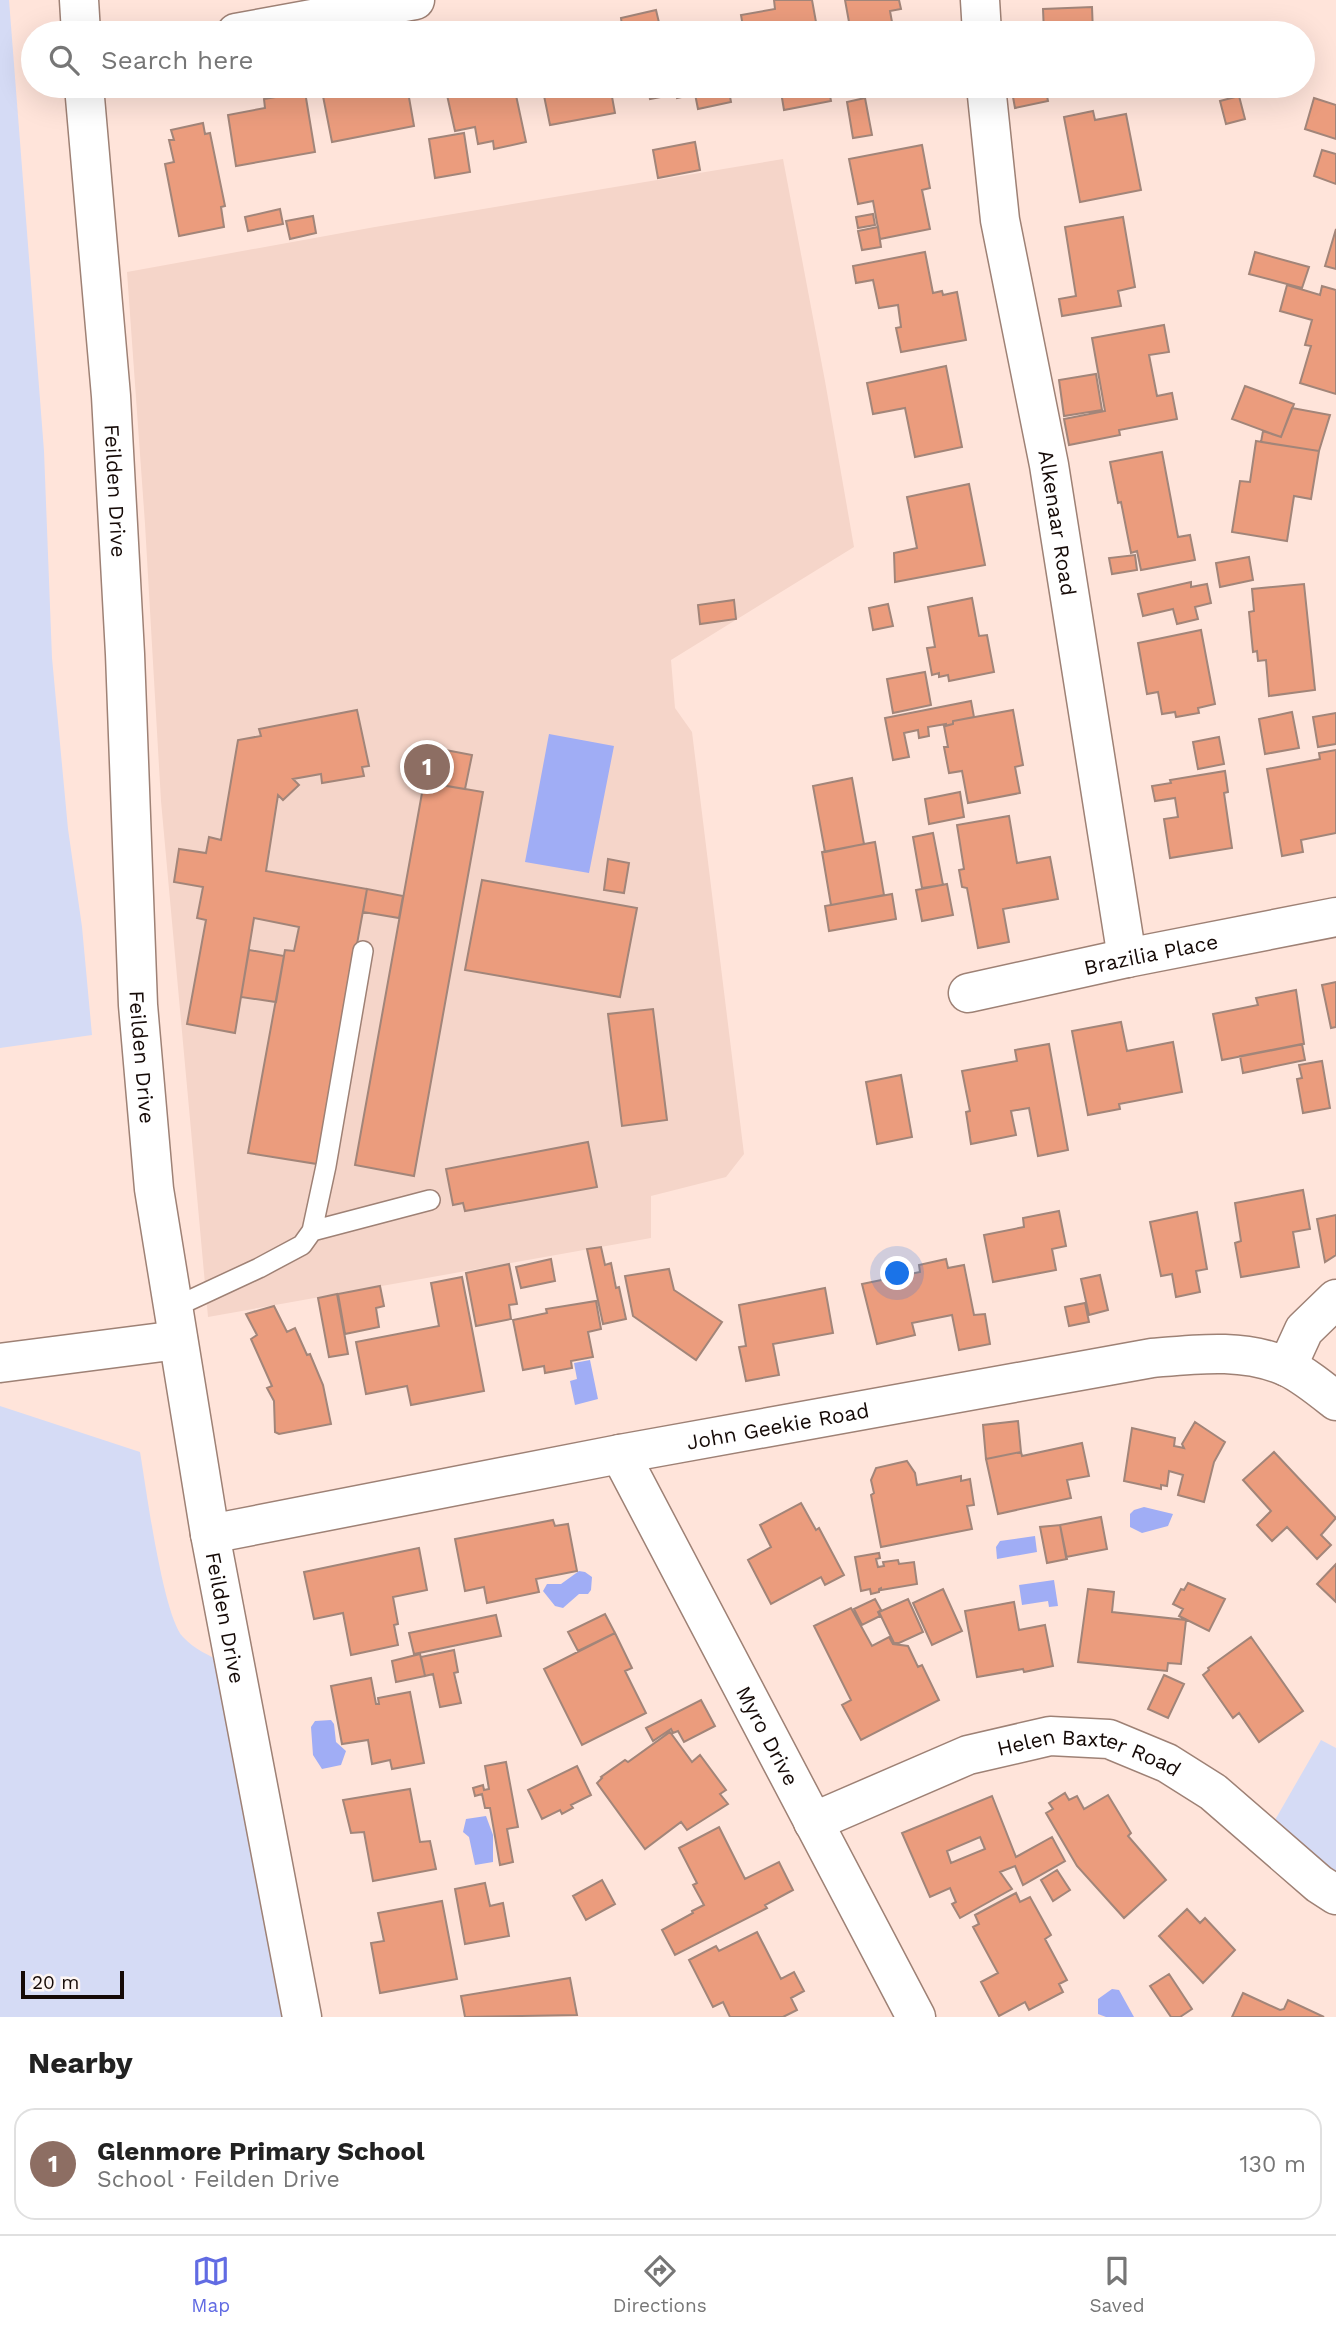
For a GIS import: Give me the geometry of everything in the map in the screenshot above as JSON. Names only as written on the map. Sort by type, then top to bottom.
[{"type":"street","points":[[79,0],[80,21]]},
{"type":"street","points":[[301,21],[415,0]]},
{"type":"street","points":[[980,0],[981,21]]},
{"type":"street","name":"Feilden Drive","points":[[85,98],[112,410],[125,654],[139,1019],[154,1189],[211,1534],[302,2017]]},
{"type":"street","name":"Alkenaar Road","points":[[987,98],[1000,220],[1049,465],[1127,958]]},
{"type":"street","name":"Brazilia Place","points":[[968,993],[1127,958],[1336,918]]},
{"type":"street","points":[[1287,1367],[1304,1330],[1336,1299]]},
{"type":"street","points":[[0,1363],[175,1324]]},
{"type":"street","name":"John Geekie Road","points":[[211,1534],[620,1454],[1152,1359],[1208,1353],[1245,1355],[1287,1367],[1336,1401]]},
{"type":"street","name":"Myro Drive","points":[[620,1454],[916,2017]]},
{"type":"street","name":"Helen Baxter Road","points":[[813,1822],[968,1755],[1050,1736],[1109,1739],[1167,1763],[1213,1792],[1319,1884],[1336,1895]]},
{"type":"lane","points":[[175,1324],[259,1268],[302,1245],[312,1231],[326,1166],[363,951]]},
{"type":"lane","points":[[312,1231],[430,1200]]},
{"type":"shaded area","points":[[0,0],[9,0],[44,451],[52,658],[68,829],[82,927],[92,1035],[0,1048]]},
{"type":"shaded area","points":[[783,159],[854,547],[671,660],[675,708],[692,732],[744,1154],[726,1177],[651,1196],[651,1238],[208,1317],[161,801],[127,272],[375,227]]},
{"type":"shaded area","points":[[0,1406],[140,1452],[156,1550],[176,1624],[183,1637],[192,1645],[224,1663],[286,2017],[0,2017]]},
{"type":"shaded area","points":[[1321,1740],[1336,1748],[1336,1874],[1275,1820]]},
{"type":"water","points":[[549,734],[614,746],[589,873],[525,862]]},
{"type":"water","points":[[590,1360],[598,1399],[575,1405],[570,1381],[577,1379],[574,1363]]},
{"type":"water","points":[[1144,1507],[1173,1514],[1168,1526],[1142,1533],[1130,1527],[1130,1514]]},
{"type":"water","points":[[1035,1536],[1037,1552],[997,1559],[996,1547],[1000,1541]]},
{"type":"water","points":[[579,1571],[592,1577],[591,1590],[588,1594],[579,1594],[563,1608],[555,1606],[543,1591],[547,1584],[561,1584]]},
{"type":"water","points":[[1054,1580],[1058,1606],[1049,1607],[1048,1601],[1022,1605],[1019,1585]]},
{"type":"water","points":[[331,1720],[336,1742],[346,1751],[341,1765],[322,1769],[313,1755],[311,1727],[315,1721]]},
{"type":"water","points":[[486,1816],[493,1835],[493,1862],[475,1865],[469,1837],[463,1832],[466,1819]]},
{"type":"water","points":[[1112,1989],[1119,1990],[1134,2017],[1106,2017],[1098,2014],[1098,1999]]},
{"type":"building","points":[[774,0],[812,0],[816,21],[742,21],[741,15],[775,9]]},
{"type":"building","points":[[845,0],[899,0],[901,9],[890,11],[892,21],[849,21]]},
{"type":"building","points":[[1092,7],[1093,21],[1044,21],[1043,9]]},
{"type":"building","points":[[656,10],[659,21],[621,21],[621,18]]},
{"type":"building","points":[[306,98],[315,152],[236,166],[228,115],[265,108],[264,99]]},
{"type":"building","points":[[323,98],[409,98],[414,126],[332,142]]},
{"type":"building","points":[[448,98],[517,98],[526,142],[494,149],[493,141],[478,144],[475,127],[455,131]]},
{"type":"building","points":[[544,98],[612,98],[615,113],[550,125]]},
{"type":"building","points":[[696,98],[730,98],[731,102],[698,109]]},
{"type":"building","points":[[782,98],[830,98],[831,101],[784,110]]},
{"type":"building","points":[[865,98],[872,135],[853,138],[847,102]]},
{"type":"building","points":[[1013,98],[1047,98],[1048,101],[1015,108]]},
{"type":"building","points":[[1240,98],[1245,119],[1226,124],[1220,101]]},
{"type":"building","points":[[1314,98],[1336,105],[1336,139],[1305,129]]},
{"type":"building","points":[[1093,111],[1095,120],[1126,114],[1141,190],[1080,202],[1064,117]]},
{"type":"building","points":[[203,123],[205,134],[210,133],[225,206],[221,207],[224,227],[179,236],[165,164],[174,162],[169,140],[174,140],[171,130]]},
{"type":"building","points":[[464,133],[470,172],[435,178],[429,139]]},
{"type":"building","points":[[695,142],[700,170],[658,178],[653,150]]},
{"type":"building","points":[[922,145],[930,188],[922,190],[930,229],[880,239],[873,201],[858,204],[849,159]]},
{"type":"building","points":[[1322,150],[1336,154],[1336,184],[1314,176]]},
{"type":"building","points":[[280,209],[283,224],[248,231],[245,217]]},
{"type":"building","points":[[873,214],[875,225],[858,228],[856,217]]},
{"type":"building","points":[[313,216],[316,233],[290,239],[286,221]]},
{"type":"building","points":[[1123,217],[1135,287],[1118,291],[1121,306],[1062,316],[1059,299],[1076,296],[1065,227]]},
{"type":"building","points":[[878,227],[881,247],[862,250],[858,231]]},
{"type":"building","points":[[1336,229],[1336,269],[1325,266]]},
{"type":"building","points":[[925,252],[933,293],[942,291],[943,295],[957,292],[966,340],[901,352],[896,328],[901,327],[898,305],[879,308],[873,280],[856,283],[853,266]]},
{"type":"building","points":[[1255,252],[1309,267],[1302,288],[1249,274]]},
{"type":"building","points":[[1287,285],[1320,295],[1322,286],[1336,290],[1336,394],[1300,383],[1311,346],[1305,345],[1312,320],[1280,311]]},
{"type":"building","points":[[1164,325],[1169,352],[1149,355],[1157,396],[1172,393],[1177,419],[1119,430],[1120,435],[1069,445],[1064,419],[1105,411],[1092,338]]},
{"type":"building","points":[[946,366],[962,447],[915,457],[905,408],[873,414],[867,383]]},
{"type":"building","points":[[1096,374],[1102,410],[1064,416],[1059,380]]},
{"type":"building","points":[[1245,386],[1294,404],[1281,437],[1232,419]]},
{"type":"building","points":[[1292,408],[1330,415],[1319,451],[1261,442],[1263,431],[1281,437]]},
{"type":"building","points":[[1256,441],[1319,451],[1311,499],[1294,496],[1287,541],[1232,532],[1240,481],[1250,482]]},
{"type":"building","points":[[1162,452],[1178,537],[1190,535],[1195,560],[1141,570],[1137,551],[1131,553],[1110,462]]},
{"type":"building","points":[[969,484],[985,565],[895,582],[894,553],[917,548],[907,497]]},
{"type":"building","points":[[1135,555],[1137,570],[1112,574],[1109,558]]},
{"type":"building","points":[[1249,557],[1253,580],[1220,587],[1216,563]]},
{"type":"building","points":[[1191,582],[1191,587],[1207,584],[1211,603],[1195,607],[1198,619],[1177,624],[1173,609],[1143,616],[1138,594]]},
{"type":"building","points":[[1304,584],[1315,690],[1269,696],[1266,660],[1258,661],[1257,651],[1253,652],[1249,612],[1254,611],[1252,589]]},
{"type":"building","points":[[972,598],[979,636],[987,635],[994,672],[949,681],[948,675],[932,675],[927,648],[935,647],[928,607]]},
{"type":"building","points":[[734,600],[736,619],[700,624],[698,605]]},
{"type":"building","points":[[888,604],[893,626],[873,630],[869,608]]},
{"type":"building","points":[[1201,630],[1215,704],[1198,708],[1199,713],[1176,717],[1175,712],[1162,714],[1158,692],[1147,694],[1138,643]]},
{"type":"building","points":[[925,672],[931,705],[893,713],[887,679]]},
{"type":"building","points":[[971,701],[974,717],[953,721],[953,724],[946,726],[928,727],[929,736],[919,738],[918,730],[904,733],[909,757],[893,760],[885,718]]},
{"type":"building","points":[[357,710],[369,766],[362,767],[364,776],[322,783],[321,774],[293,779],[299,785],[283,800],[278,795],[266,871],[367,889],[317,1164],[248,1153],[285,950],[294,951],[299,927],[254,918],[235,1033],[187,1024],[206,920],[197,918],[203,887],[174,882],[179,849],[206,853],[209,837],[221,840],[238,740],[261,736],[259,729]]},
{"type":"building","points":[[1013,710],[1023,765],[1015,767],[1020,793],[968,803],[962,771],[949,773],[944,747],[948,747],[944,726],[953,724],[953,721]]},
{"type":"building","points":[[1292,712],[1299,748],[1265,754],[1259,719]]},
{"type":"building","points":[[1336,713],[1336,744],[1318,747],[1313,717]]},
{"type":"building","points":[[1219,737],[1224,764],[1198,769],[1193,742]]},
{"type":"building","points":[[435,748],[472,755],[465,789],[428,783]]},
{"type":"building","points":[[1336,750],[1336,833],[1301,840],[1303,852],[1282,856],[1267,769],[1320,759],[1319,753]]},
{"type":"building","points":[[1225,771],[1228,792],[1224,793],[1232,848],[1170,858],[1164,819],[1178,817],[1175,798],[1155,801],[1152,786],[1171,783],[1170,780]]},
{"type":"building","points":[[852,778],[864,844],[825,852],[813,786]]},
{"type":"building","points":[[424,782],[483,792],[414,1176],[355,1165]]},
{"type":"building","points":[[960,792],[964,817],[929,824],[925,799]]},
{"type":"building","points":[[1009,816],[1017,863],[1050,857],[1058,899],[1003,909],[1009,942],[978,948],[967,888],[962,887],[959,870],[964,869],[957,825]]},
{"type":"building","points":[[933,833],[943,885],[922,888],[913,837]]},
{"type":"building","points":[[875,842],[884,895],[831,905],[822,852]]},
{"type":"building","points":[[608,859],[629,863],[624,893],[604,890]]},
{"type":"building","points":[[482,880],[637,908],[620,997],[465,970]]},
{"type":"building","points":[[947,884],[953,915],[922,921],[916,890]]},
{"type":"building","points":[[367,889],[403,896],[399,918],[363,912]]},
{"type":"building","points":[[892,894],[896,919],[829,931],[825,906]]},
{"type":"building","points":[[249,950],[284,956],[276,1002],[241,997]]},
{"type":"building","points":[[1336,982],[1336,1027],[1331,1028],[1322,985]]},
{"type":"building","points":[[1296,990],[1304,1044],[1222,1060],[1213,1014],[1258,1005],[1256,998]]},
{"type":"building","points":[[653,1009],[667,1120],[622,1126],[608,1014]]},
{"type":"building","points":[[1121,1022],[1127,1051],[1173,1042],[1182,1092],[1119,1104],[1120,1109],[1088,1115],[1072,1031]]},
{"type":"building","points":[[1049,1044],[1068,1150],[1038,1156],[1029,1108],[1011,1111],[1016,1135],[971,1144],[966,1112],[970,1111],[962,1071],[1017,1061],[1015,1050]]},
{"type":"building","points":[[1302,1044],[1305,1060],[1243,1073],[1240,1056]]},
{"type":"building","points":[[1322,1061],[1330,1108],[1303,1113],[1297,1079],[1302,1078],[1299,1065]]},
{"type":"building","points":[[901,1075],[912,1137],[877,1144],[866,1082]]},
{"type":"building","points":[[588,1142],[597,1187],[465,1211],[463,1203],[453,1205],[446,1169]]},
{"type":"building","points":[[1303,1190],[1310,1229],[1293,1232],[1299,1267],[1241,1277],[1235,1243],[1241,1241],[1235,1203]]},
{"type":"building","points":[[1059,1211],[1066,1246],[1052,1249],[1056,1270],[993,1282],[984,1235],[1024,1227],[1023,1218]]},
{"type":"building","points":[[1197,1212],[1207,1269],[1196,1271],[1200,1292],[1176,1297],[1172,1274],[1161,1276],[1150,1222]]},
{"type":"building","points":[[1336,1215],[1336,1255],[1325,1262],[1317,1219]]},
{"type":"building","points":[[601,1247],[605,1265],[611,1263],[626,1319],[603,1324],[587,1249]]},
{"type":"building","points":[[551,1259],[555,1281],[521,1288],[516,1267]]},
{"type":"building","points":[[946,1259],[948,1268],[964,1265],[974,1315],[985,1314],[990,1344],[959,1350],[952,1315],[912,1323],[915,1335],[877,1344],[862,1284],[920,1272],[919,1265]]},
{"type":"building","points":[[509,1264],[517,1304],[509,1305],[511,1319],[476,1326],[466,1273]]},
{"type":"building","points":[[669,1269],[674,1290],[722,1322],[696,1360],[633,1316],[625,1276]]},
{"type":"building","points":[[1100,1275],[1108,1310],[1089,1315],[1081,1279]]},
{"type":"building","points":[[462,1277],[484,1391],[411,1405],[407,1386],[366,1394],[356,1342],[439,1326],[431,1283]]},
{"type":"building","points":[[380,1286],[384,1306],[376,1308],[379,1327],[345,1334],[338,1294]]},
{"type":"building","points":[[825,1288],[833,1333],[773,1344],[779,1375],[746,1381],[739,1347],[746,1346],[739,1305]]},
{"type":"building","points":[[337,1294],[348,1354],[329,1357],[318,1298]]},
{"type":"building","points":[[596,1301],[601,1329],[588,1332],[593,1357],[571,1361],[572,1368],[545,1373],[544,1366],[523,1370],[513,1320],[547,1313],[546,1309]]},
{"type":"building","points":[[1085,1303],[1089,1322],[1069,1326],[1065,1307]]},
{"type":"building","points":[[274,1306],[287,1332],[295,1328],[307,1355],[310,1354],[323,1385],[331,1424],[279,1434],[275,1432],[274,1401],[267,1388],[272,1386],[251,1339],[257,1335],[246,1314]]},
{"type":"building","points":[[1018,1421],[1021,1452],[986,1459],[983,1425]]},
{"type":"building","points":[[1195,1422],[1225,1442],[1214,1462],[1204,1502],[1178,1495],[1183,1475],[1169,1471],[1167,1486],[1161,1485],[1161,1489],[1124,1481],[1132,1428],[1175,1438],[1174,1446],[1184,1448],[1182,1444]]},
{"type":"building","points":[[1082,1443],[1089,1476],[1067,1480],[1071,1498],[998,1514],[986,1459],[1021,1452],[1022,1456]]},
{"type":"building","points":[[1274,1452],[1336,1518],[1321,1535],[1331,1545],[1317,1559],[1287,1527],[1272,1541],[1257,1525],[1271,1511],[1243,1480]]},
{"type":"building","points":[[907,1461],[915,1473],[917,1485],[961,1476],[961,1481],[970,1479],[974,1505],[967,1506],[972,1529],[881,1547],[871,1495],[874,1493],[871,1480],[876,1468]]},
{"type":"building","points":[[801,1503],[816,1530],[819,1528],[844,1575],[825,1585],[821,1577],[771,1604],[748,1560],[771,1547],[760,1525]]},
{"type":"building","points":[[1101,1517],[1107,1549],[1066,1557],[1060,1525]]},
{"type":"building","points":[[553,1520],[555,1526],[568,1524],[577,1571],[536,1579],[539,1592],[487,1603],[484,1587],[465,1591],[455,1539]]},
{"type":"building","points":[[1060,1525],[1067,1559],[1047,1563],[1040,1527]]},
{"type":"building","points":[[419,1548],[427,1590],[393,1597],[398,1624],[394,1625],[398,1645],[351,1655],[343,1613],[314,1619],[304,1572]]},
{"type":"building","points":[[879,1553],[880,1558],[876,1559],[878,1567],[884,1566],[883,1562],[914,1562],[917,1584],[881,1588],[879,1592],[871,1594],[870,1589],[861,1591],[855,1557]]},
{"type":"building","points":[[1336,1564],[1336,1602],[1317,1584]]},
{"type":"building","points":[[1188,1583],[1225,1599],[1209,1631],[1179,1616],[1183,1609],[1173,1604],[1181,1589],[1184,1590]]},
{"type":"building","points":[[943,1589],[962,1631],[932,1645],[913,1603]]},
{"type":"building","points":[[1088,1589],[1114,1592],[1112,1612],[1186,1620],[1181,1664],[1168,1663],[1167,1671],[1078,1662]]},
{"type":"building","points":[[875,1599],[881,1610],[878,1612],[880,1616],[862,1625],[854,1609]]},
{"type":"building","points":[[908,1599],[923,1632],[894,1643],[879,1612]]},
{"type":"building","points":[[1014,1602],[1019,1630],[1045,1625],[1053,1666],[977,1677],[965,1611]]},
{"type":"building","points":[[851,1608],[872,1646],[889,1637],[893,1644],[908,1646],[918,1667],[922,1665],[939,1700],[861,1740],[842,1705],[851,1700],[814,1626]]},
{"type":"building","points":[[605,1614],[615,1633],[578,1651],[568,1632]]},
{"type":"building","points":[[496,1615],[501,1636],[414,1654],[409,1633]]},
{"type":"building","points":[[615,1633],[632,1668],[625,1671],[646,1713],[582,1745],[544,1669]]},
{"type":"building","points":[[1251,1637],[1303,1711],[1259,1742],[1239,1713],[1233,1718],[1203,1675],[1208,1668]]},
{"type":"building","points":[[454,1650],[458,1672],[454,1673],[461,1703],[440,1707],[433,1674],[425,1676],[421,1657]]},
{"type":"building","points":[[420,1654],[425,1676],[396,1682],[392,1661]]},
{"type":"building","points":[[1164,1675],[1184,1684],[1168,1718],[1148,1709]]},
{"type":"building","points":[[371,1678],[376,1704],[379,1704],[378,1698],[410,1692],[424,1763],[392,1769],[390,1760],[372,1764],[368,1740],[342,1744],[331,1686]]},
{"type":"building","points":[[701,1700],[715,1726],[684,1742],[678,1731],[673,1733],[671,1729],[653,1741],[646,1728]]},
{"type":"building","points":[[670,1732],[692,1762],[700,1755],[726,1790],[720,1794],[728,1804],[687,1830],[681,1822],[645,1849],[597,1783],[625,1760],[628,1762]]},
{"type":"building","points":[[506,1762],[518,1827],[507,1829],[513,1862],[500,1865],[490,1808],[485,1808],[482,1794],[475,1796],[473,1788],[483,1785],[484,1790],[489,1789],[485,1766]]},
{"type":"building","points":[[577,1766],[591,1795],[571,1805],[573,1808],[562,1814],[560,1810],[542,1819],[528,1790]]},
{"type":"building","points":[[410,1789],[420,1842],[430,1841],[436,1869],[373,1881],[364,1832],[351,1833],[343,1800]]},
{"type":"building","points":[[1065,1793],[1069,1800],[1077,1796],[1084,1809],[1108,1795],[1131,1833],[1128,1836],[1166,1880],[1124,1918],[1077,1866],[1046,1813],[1053,1809],[1049,1803]]},
{"type":"building","points":[[992,1796],[1016,1857],[1052,1837],[1065,1861],[1023,1885],[1015,1866],[1000,1872],[1012,1889],[960,1918],[952,1904],[956,1902],[950,1888],[930,1897],[902,1833]],"holes":[[[980,1837],[985,1849],[951,1863],[947,1851]]]},
{"type":"building","points":[[719,1827],[745,1879],[779,1862],[793,1890],[765,1905],[767,1908],[675,1955],[662,1930],[704,1905],[693,1885],[697,1883],[679,1848]]},
{"type":"building","points":[[1057,1870],[1070,1890],[1053,1901],[1041,1880]]},
{"type":"building","points":[[602,1880],[615,1904],[586,1920],[573,1896]]},
{"type":"building","points":[[485,1883],[490,1906],[503,1903],[509,1936],[465,1944],[455,1889]]},
{"type":"building","points":[[1016,1893],[1020,1902],[1030,1897],[1051,1935],[1045,1939],[1067,1980],[1059,1984],[1063,1992],[1029,2010],[1025,2002],[999,2016],[981,1982],[998,1973],[973,1927],[979,1924],[975,1915]]},
{"type":"building","points":[[442,1901],[457,1979],[380,1993],[371,1943],[384,1941],[378,1913]]},
{"type":"building","points":[[1187,1909],[1200,1923],[1205,1918],[1235,1950],[1203,1983],[1159,1936]]},
{"type":"building","points":[[757,1932],[781,1979],[794,1972],[804,1991],[791,1998],[797,2010],[783,2017],[730,2017],[723,2002],[713,2007],[689,1960],[716,1946],[719,1951]]},
{"type":"building","points":[[1169,1974],[1192,2009],[1180,2017],[1171,2017],[1150,1986]]},
{"type":"building","points":[[570,1978],[577,2015],[465,2017],[461,1996]]},
{"type":"building","points":[[1243,1993],[1280,2010],[1284,2009],[1288,2000],[1324,2017],[1232,2017]]},
{"type":"place","name":"Glenmore Primary School","points":[[427,767]]}]
